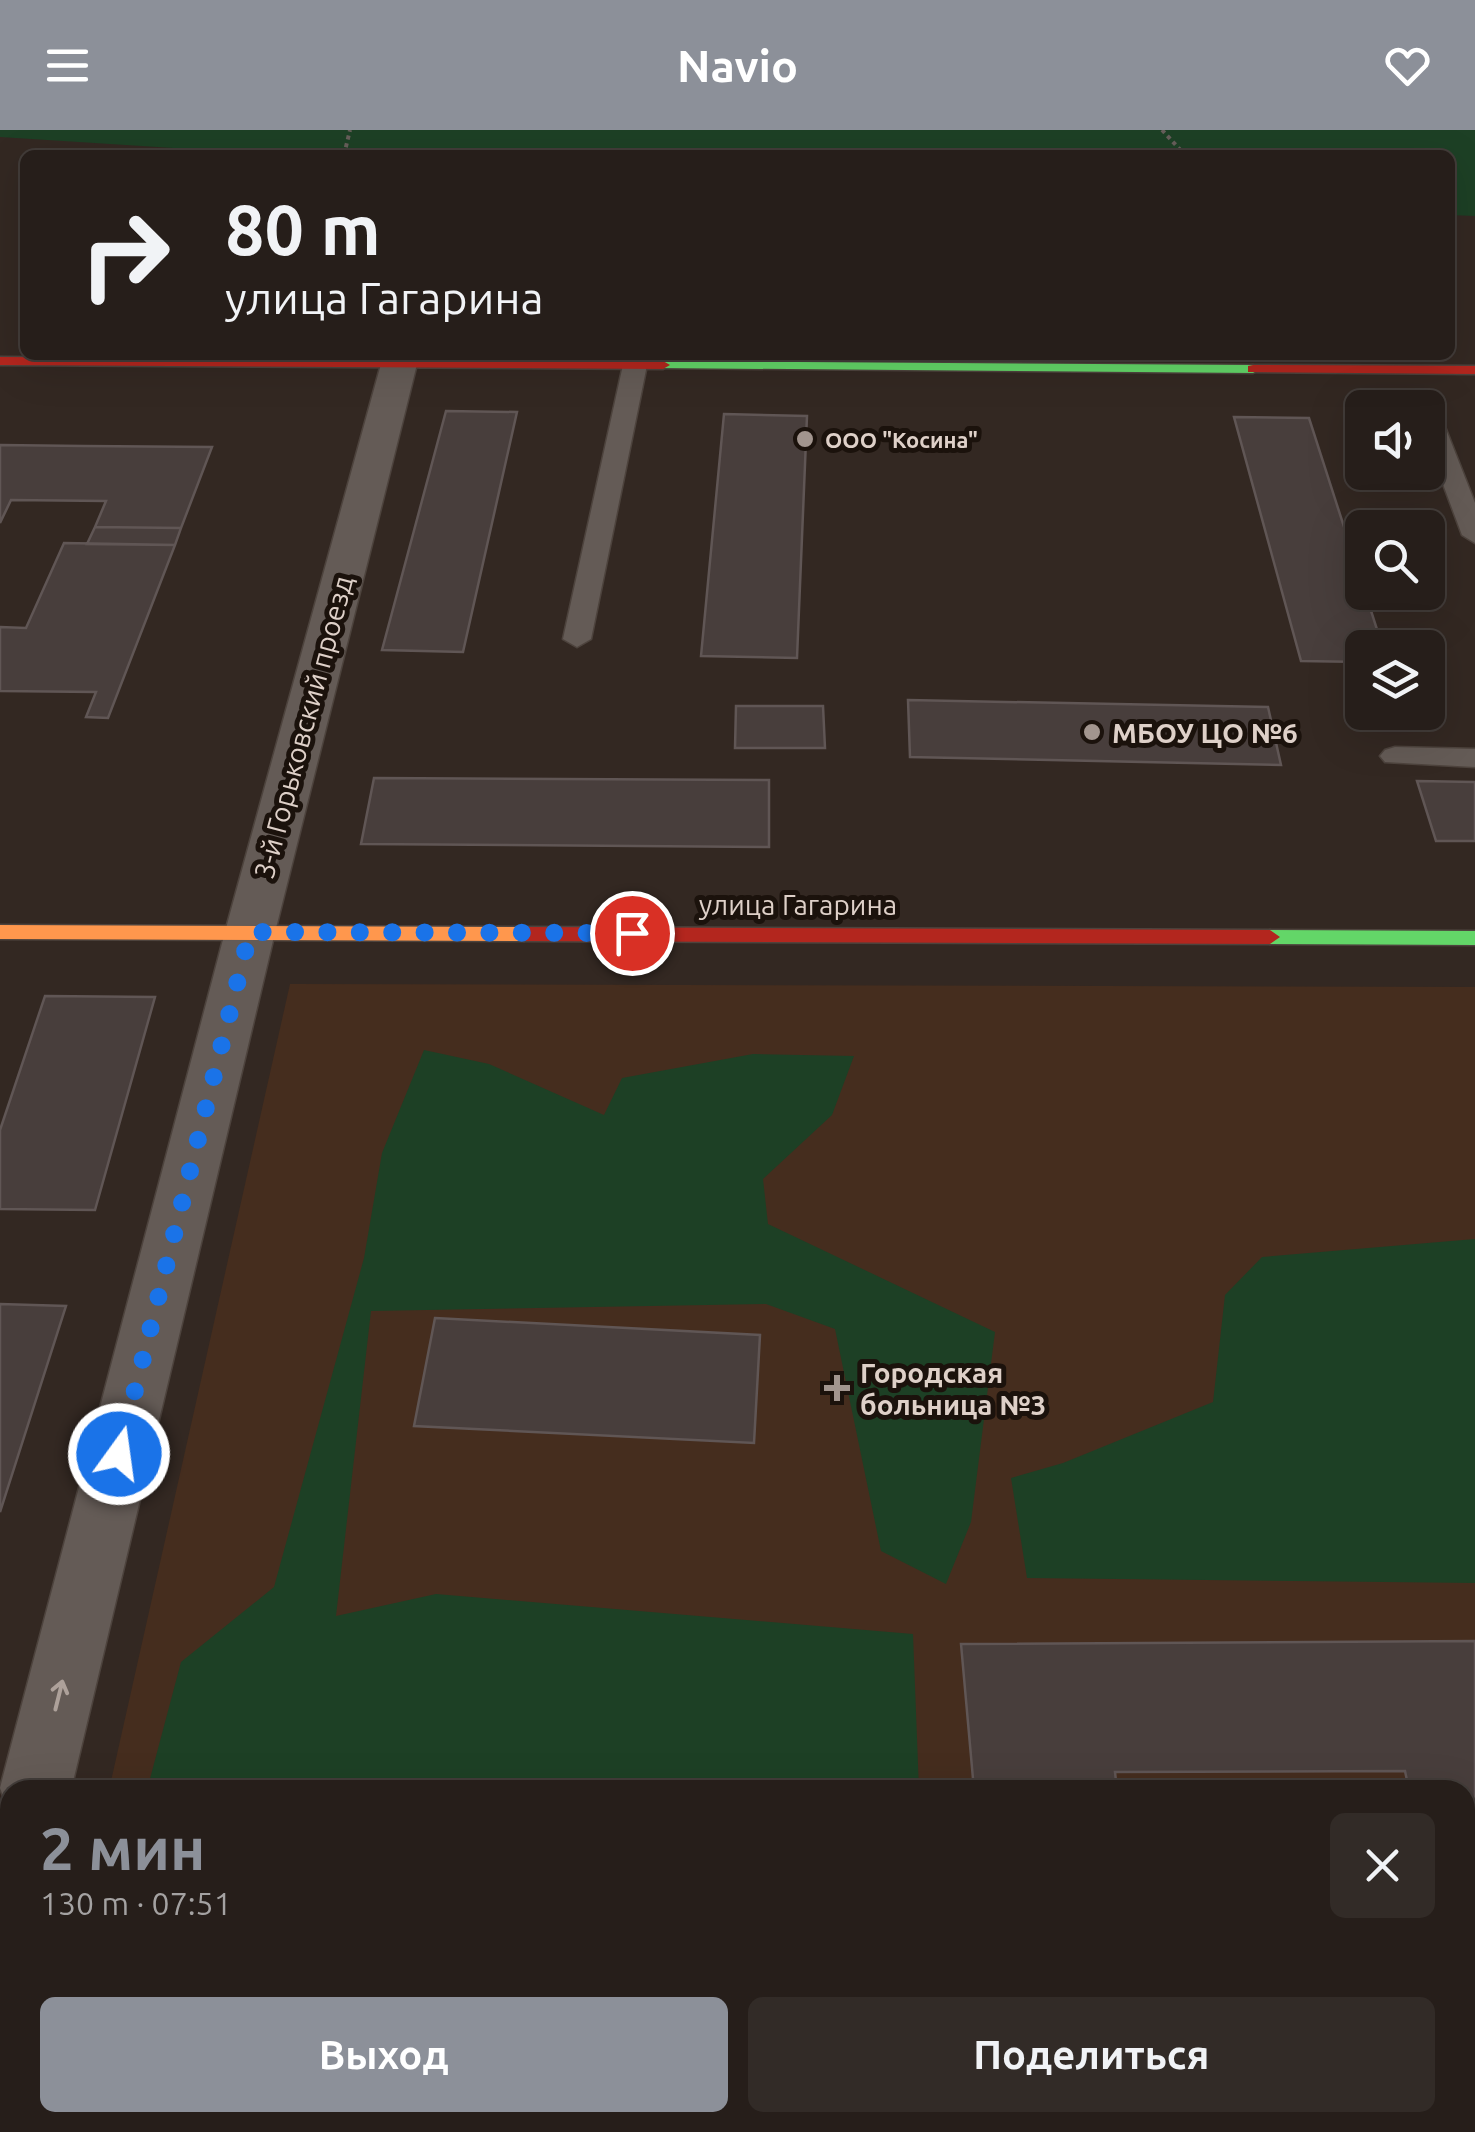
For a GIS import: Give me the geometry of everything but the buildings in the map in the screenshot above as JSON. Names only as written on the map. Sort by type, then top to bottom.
[{"type":"street","points":[[0,361],[399,364],[462,360],[635,365],[1475,370]]},
{"type":"street","name":"3-й Горьковский проезд","points":[[38,1780],[250,932],[399,364]]},
{"type":"street","name":"улица Гагарина","points":[[0,932],[1475,938]]},
{"type":"lane","points":[[577,639],[635,365]]},
{"type":"lane","points":[[1445,458],[1475,534]]},
{"type":"lane","points":[[1395,756],[1475,758]]},
{"type":"path","points":[[1162,130],[1181,150]]},
{"type":"shaded area","name":"Городская больница №3","points":[[290,984],[1475,987],[1475,1780],[111,1780]]},
{"type":"green space","points":[[0,130],[1475,130],[1475,216],[1455,215],[1455,150],[204,150],[0,137]]},
{"type":"green space","points":[[424,1050],[489,1064],[604,1115],[622,1078],[753,1054],[854,1056],[832,1115],[763,1179],[768,1224],[995,1332],[971,1522],[946,1584],[881,1551],[835,1329],[766,1304],[371,1311],[336,1616],[436,1594],[913,1634],[919,1780],[150,1780],[181,1662],[274,1587],[364,1258],[382,1153]]},
{"type":"green space","points":[[1475,1239],[1475,1583],[1027,1578],[1011,1478],[1063,1463],[1213,1402],[1225,1295],[1262,1257]]},
{"type":"traffic: fast","points":[[663,365],[1253,369]]},
{"type":"traffic: fast","points":[[1270,937],[1475,938]]},
{"type":"traffic: slow","points":[[0,932],[524,934]]},
{"type":"traffic: jam","points":[[0,361],[663,365]]},
{"type":"traffic: jam","points":[[1253,369],[1475,370]]},
{"type":"traffic: jam","points":[[524,934],[1270,937]]},
{"type":"place","name":"ООО \"Косина\"","points":[[805,439]]},
{"type":"place","name":"МБОУ ЦО №6","points":[[1092,732]]},
{"type":"place","name":"Городская больница №3","points":[[837,1388]]},
{"type":"route","points":[[119,1454],[250,932],[632,933]]}]
